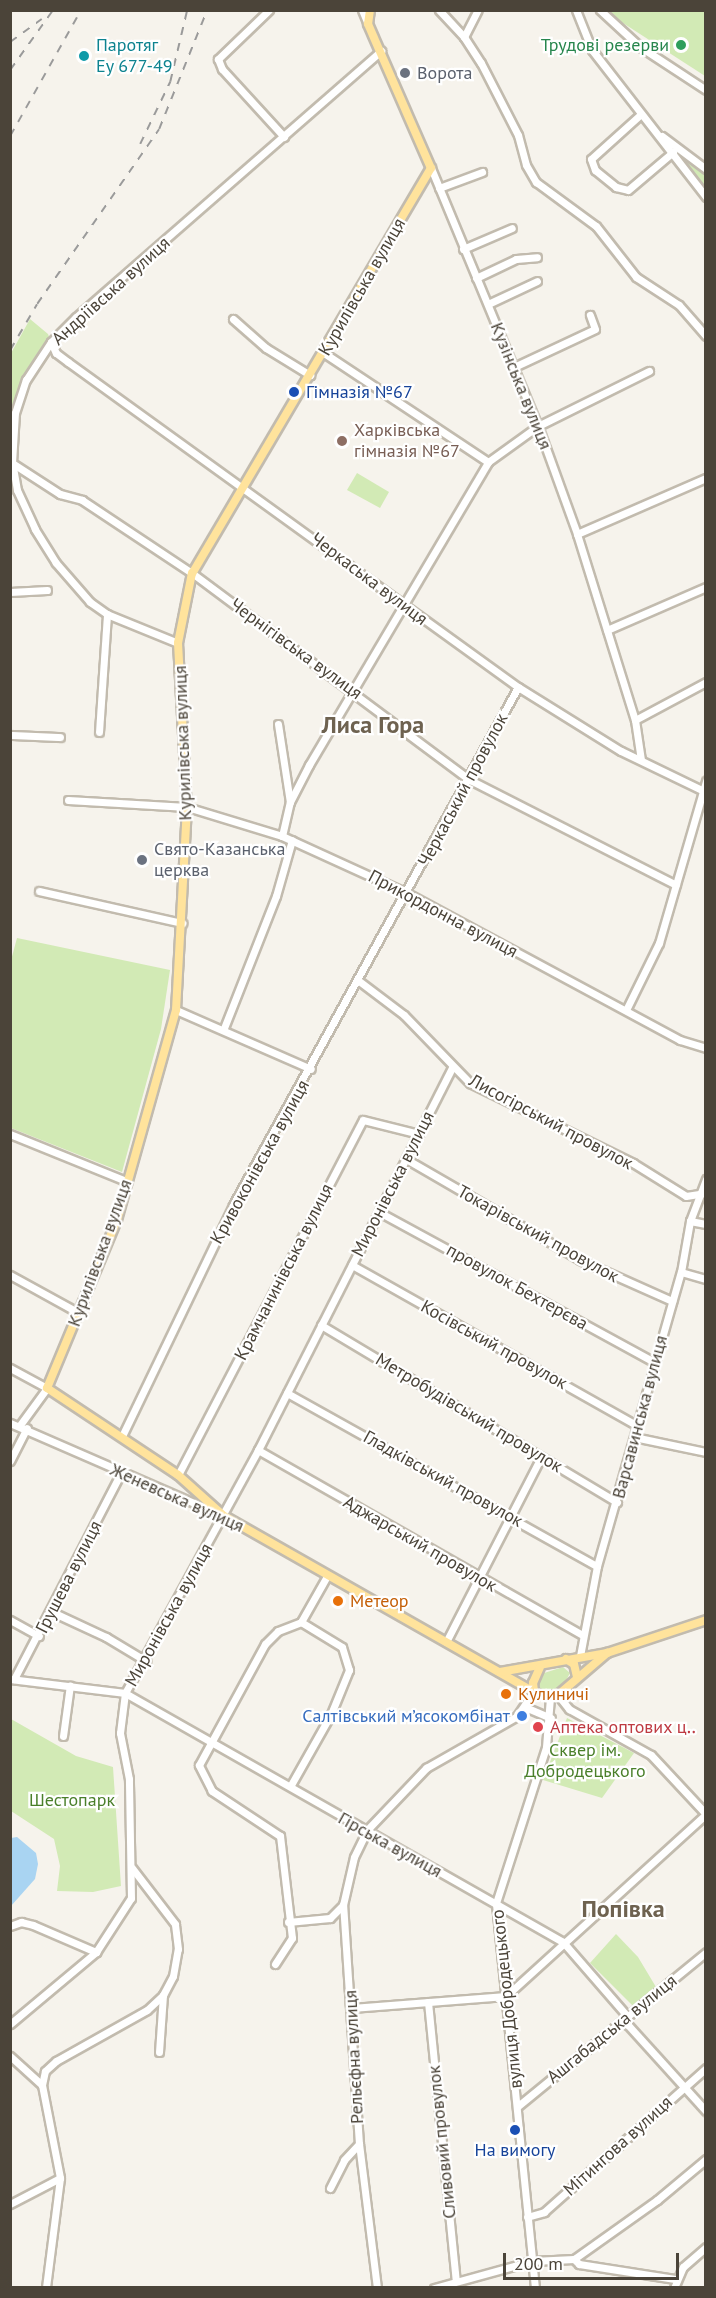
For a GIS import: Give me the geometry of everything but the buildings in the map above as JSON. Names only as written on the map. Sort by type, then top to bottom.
[{"type":"main road","points":[[368,24],[370,10]]},
{"type":"main road","name":"Кузінська вулиця","points":[[368,24],[431,168]]},
{"type":"main road","name":"Курилівська вулиця","points":[[47,1388],[79,1313],[128,1182],[176,1010],[187,807],[178,642],[192,573],[242,484],[324,353],[431,168]]},
{"type":"main road","points":[[47,1388],[178,1475],[224,1516]]},
{"type":"main road","name":"Женевська вулиця","points":[[224,1516],[496,1672],[534,1691],[554,1696]]},
{"type":"main road","points":[[496,1672],[540,1667],[580,1656],[607,1653],[705,1620]]},
{"type":"main road","points":[[554,1696],[607,1653]]},
{"type":"main road","points":[[566,1659],[574,1664],[577,1677]]},
{"type":"main road","points":[[534,1691],[533,1683],[540,1667]]},
{"type":"street","points":[[269,10],[219,55],[222,69],[284,137]]},
{"type":"street","name":"Кузінська вулиця","points":[[362,10],[368,24]]},
{"type":"street","points":[[368,24],[375,10]]},
{"type":"street","points":[[439,10],[464,37],[512,122],[529,173],[536,182],[596,226],[636,277],[679,305],[705,336]]},
{"type":"street","points":[[464,37],[478,10]]},
{"type":"street","points":[[576,10],[592,50],[673,152],[705,197]]},
{"type":"street","points":[[601,11],[639,46],[705,90]]},
{"type":"street","name":"Андріївська вулиця","points":[[178,642],[106,614],[74,587],[56,563],[17,490],[12,463],[15,413],[26,380],[51,342],[381,51]]},
{"type":"street","points":[[641,114],[591,159],[596,170],[616,187],[628,189],[673,152]]},
{"type":"street","points":[[659,135],[675,142],[705,169]]},
{"type":"street","name":"Кузінська вулиця","points":[[431,168],[538,426],[577,534],[635,720],[640,760]]},
{"type":"street","points":[[439,188],[483,172]]},
{"type":"street","points":[[463,249],[512,228]]},
{"type":"street","points":[[476,279],[516,259],[537,257]]},
{"type":"street","points":[[488,304],[537,281]]},
{"type":"street","points":[[514,367],[595,329],[590,315]]},
{"type":"street","points":[[233,319],[266,348],[310,375]]},
{"type":"street","name":"Черкаська вулиця","points":[[51,342],[62,357],[242,484],[518,687],[640,760],[703,792]]},
{"type":"street","points":[[324,353],[488,462]]},
{"type":"street","points":[[282,836],[290,802],[488,462],[538,426],[649,370]]},
{"type":"street","name":"Чернігівська вулиця","points":[[12,463],[60,494],[82,500],[192,573],[354,690],[470,780],[676,885]]},
{"type":"street","points":[[577,534],[705,478]]},
{"type":"street","points":[[607,630],[705,587]]},
{"type":"street","points":[[10,592],[48,590]]},
{"type":"street","points":[[99,732],[106,614]]},
{"type":"street","points":[[635,720],[705,682]]},
{"type":"street","name":"Черкаський провулок","points":[[407,893],[470,780],[518,687]]},
{"type":"street","points":[[278,724],[290,802]]},
{"type":"street","points":[[10,735],[60,737]]},
{"type":"street","points":[[626,1010],[659,943],[705,781]]},
{"type":"street","name":"Прикордонна вулиця","points":[[68,800],[187,807],[282,836],[407,893],[680,1040],[689,1040],[705,1048]]},
{"type":"street","points":[[224,1028],[276,896],[292,840]]},
{"type":"street","points":[[39,891],[182,923]]},
{"type":"street","name":"Кривоконівська вулиця","points":[[122,1436],[233,1205],[407,893]]},
{"type":"street","name":"Лисогірський провулок","points":[[359,981],[404,1015],[470,1083],[633,1164],[667,1187],[686,1196],[702,1194]]},
{"type":"street","points":[[176,1010],[224,1028],[310,1069]]},
{"type":"street","name":"Миронівська вулиця","points":[[10,2024],[96,1952],[131,1899],[129,1779],[120,1733],[125,1693],[146,1661],[224,1516],[452,1067]]},
{"type":"street","name":"Крамчанинівська вулиця","points":[[178,1475],[363,1120],[419,1134]]},
{"type":"street","points":[[10,1134],[128,1182]]},
{"type":"street","name":"Токарівський провулок","points":[[406,1159],[580,1260],[672,1301]]},
{"type":"street","name":"Варсавинська вулиця","points":[[580,1656],[582,1635],[597,1566],[681,1272],[690,1221],[702,1194],[705,1179]]},
{"type":"street","name":"провулок Бехтерєва","points":[[379,1212],[654,1362]]},
{"type":"street","points":[[690,1221],[705,1224]]},
{"type":"street","name":"Косівський провулок","points":[[352,1265],[636,1425]]},
{"type":"street","points":[[681,1272],[705,1279]]},
{"type":"street","points":[[10,1275],[79,1313]]},
{"type":"street","name":"Метробудівський провулок","points":[[321,1325],[617,1502]]},
{"type":"street","points":[[10,1368],[47,1388]]},
{"type":"street","name":"Курилівська вулиця","points":[[10,1461],[23,1427],[47,1388]]},
{"type":"street","name":"Гладківський провулок","points":[[287,1393],[597,1566]]},
{"type":"street","name":"Женевська вулиця","points":[[10,1423],[224,1516]]},
{"type":"street","points":[[633,1437],[705,1452]]},
{"type":"street","name":"Аджарський провулок","points":[[258,1450],[480,1579],[582,1635]]},
{"type":"street","points":[[446,1642],[541,1456]]},
{"type":"street","name":"Грушева вулиця","points":[[12,1679],[39,1636],[121,1473]]},
{"type":"street","points":[[274,1964],[292,1938],[288,1922],[280,1836],[212,1791],[199,1765],[210,1739],[265,1644],[278,1632],[301,1622],[327,1576]]},
{"type":"street","points":[[51,1611],[106,1637],[146,1661]]},
{"type":"street","points":[[10,1620],[39,1636]]},
{"type":"street","points":[[291,1785],[331,1714],[349,1670],[342,1647],[301,1622]]},
{"type":"street","name":"Гірська вулиця","points":[[12,1679],[125,1693],[291,1785],[562,1942],[628,2017],[628,2025],[678,2084],[685,2087],[705,2111]]},
{"type":"street","points":[[63,1736],[70,1685]]},
{"type":"street","points":[[534,1691],[525,1707],[551,1718]]},
{"type":"street","points":[[352,2008],[506,1996],[562,1942],[705,1814],[651,1755],[569,1709],[554,1696]]},
{"type":"street","name":"вулиця Добродецького","points":[[535,2288],[496,1903],[531,1799],[551,1718],[554,1696]]},
{"type":"street","name":"Рельєфна вулиця","points":[[376,2288],[359,2144],[352,2008],[343,1905],[354,1857],[367,1830],[426,1768],[517,1716],[525,1707]]},
{"type":"street","points":[[46,2288],[60,2178],[42,2085],[45,2072],[56,2061],[147,2010],[163,1995],[173,1976],[178,1949],[175,1924],[132,1868]]},
{"type":"street","points":[[288,1922],[330,1918],[343,1905]]},
{"type":"street","points":[[10,1926],[21,1922],[33,1925],[96,1952]]},
{"type":"street","name":"Ашгабадська вулиця","points":[[518,2106],[705,1952]]},
{"type":"street","points":[[159,2052],[163,1995]]},
{"type":"street","name":"Сливовий провулок","points":[[428,2002],[456,2281]]},
{"type":"street","points":[[10,2056],[42,2085]]},
{"type":"street","name":"Мітингова вулиця","points":[[527,2217],[544,2212],[705,2068]]},
{"type":"street","points":[[330,2188],[344,2160],[359,2144]]},
{"type":"street","points":[[434,2288],[532,2261],[574,2259],[705,2159]]},
{"type":"street","points":[[10,2204],[60,2178]]},
{"type":"street","points":[[674,2288],[675,2279],[705,2247]]},
{"type":"street","points":[[574,2259],[579,2264],[675,2279]]},
{"type":"green space","name":"Трудові резерви","points":[[608,11],[705,11],[705,76],[609,14]]},
{"type":"green space","points":[[671,145],[705,172],[705,192]]},
{"type":"green space","points":[[30,319],[48,334],[51,342],[33,367],[11,430],[10,355]]},
{"type":"green space","points":[[357,473],[389,492],[380,508],[347,490]]},
{"type":"green space","points":[[17,938],[170,970],[161,1029],[122,1172],[11,1128],[10,964]]},
{"type":"green space","points":[[563,1667],[570,1673],[563,1686],[547,1693],[538,1689],[541,1674]]},
{"type":"green space","name":"Сквер ім. Добродецького","points":[[567,1718],[634,1753],[602,1798],[543,1780]]},
{"type":"green space","name":"Шестопарк","points":[[11,1719],[76,1756],[113,1767],[121,1886],[93,1892],[57,1891],[60,1866],[54,1839],[11,1811]]},
{"type":"green space","points":[[616,1934],[638,1957],[656,1987],[634,2007],[590,1963]]},
{"type":"water","points":[[17,1837],[36,1853],[38,1864],[35,1879],[11,1906],[11,1838]]},
{"type":"railway","points":[[10,70],[53,10]]},
{"type":"railway","points":[[10,136],[81,10]]},
{"type":"railway","points":[[140,144],[170,82],[187,10]]},
{"type":"railway","points":[[10,350],[37,304],[159,129],[207,10]]},
{"type":"railway","points":[[10,42],[42,19]]},
{"type":"place","name":"Трудові резерви","points":[[681,45]]},
{"type":"place","name":"Паротяг Еу 677-49","points":[[84,56]]},
{"type":"place","name":"Ворота","points":[[405,73]]},
{"type":"place","name":"Гімназія №67","points":[[294,392]]},
{"type":"place","name":"Харківська гімназія №67","points":[[342,441]]},
{"type":"place","name":"Свято-Казанська церква","points":[[142,860]]},
{"type":"place","name":"Метеор","points":[[338,1601]]},
{"type":"place","name":"Кулиничі","points":[[506,1694]]},
{"type":"place","name":"Салтівський м’ясокомбінат","points":[[522,1716]]},
{"type":"place","name":"Аптека оптових ц‥","points":[[538,1727]]},
{"type":"place","name":"На вимогу","points":[[515,2130]]},
{"type":"district","name":"Лиса Гора","points":[[373,725]]},
{"type":"district","name":"Попівка","points":[[623,1909]]}]
